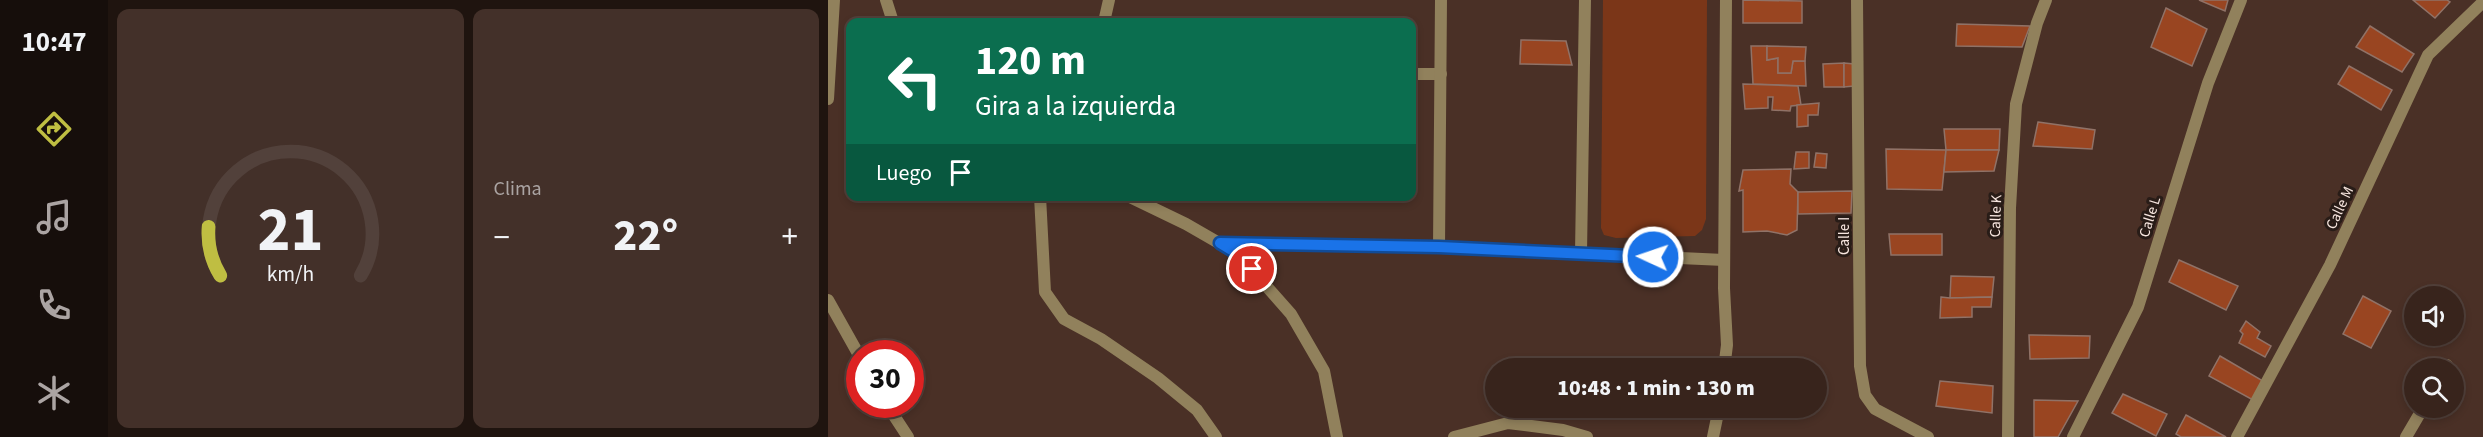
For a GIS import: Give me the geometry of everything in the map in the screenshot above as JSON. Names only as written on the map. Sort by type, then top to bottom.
[{"type":"street","points":[[828,99],[834,0]]},
{"type":"street","points":[[886,0],[891,18]]},
{"type":"street","points":[[1105,18],[1109,0]]},
{"type":"street","points":[[1439,247],[1441,0]]},
{"type":"street","points":[[1581,253],[1585,0]]},
{"type":"street","points":[[1725,358],[1726,0]]},
{"type":"street","name":"Calle I","points":[[1857,0],[1860,366],[1865,395],[1875,409],[1928,437]]},
{"type":"street","name":"Calle K","points":[[2008,437],[2010,208],[2016,104],[2037,23],[2046,0]]},
{"type":"street","name":"Calle L","points":[[2073,437],[2138,307],[2208,83],[2241,0]]},
{"type":"street","name":"Calle M","points":[[2237,437],[2330,265],[2428,55],[2483,3]]},
{"type":"street","points":[[1416,74],[1441,74]]},
{"type":"street","points":[[1040,201],[1045,292],[1064,319],[1101,339],[1158,378],[1197,410],[1216,437]]},
{"type":"street","points":[[1138,201],[1186,224],[1238,254],[1291,314],[1324,371],[1336,437]]},
{"type":"street","points":[[1220,243],[1439,247],[1724,260]]},
{"type":"street","points":[[828,300],[850,340]]},
{"type":"street","points":[[896,418],[908,437]]},
{"type":"street","points":[[1713,437],[1717,418]]},
{"type":"street","points":[[2406,437],[2416,418]]},
{"type":"street","points":[[1454,437],[1508,423],[1563,430],[1587,437]]},
{"type":"shaded area","points":[[1603,0],[1707,0],[1706,219],[1702,230],[1695,236],[1616,238],[1604,235],[1601,228]]},
{"type":"building","points":[[1743,0],[1802,1],[1802,23],[1743,23]]},
{"type":"building","points":[[2199,0],[2228,0],[2225,11]]},
{"type":"building","points":[[2413,0],[2447,0],[2450,2],[2435,18]]},
{"type":"building","points":[[2166,8],[2207,29],[2192,66],[2151,47]]},
{"type":"building","points":[[1957,24],[2030,26],[2022,47],[1956,46]]},
{"type":"building","points":[[2370,26],[2414,54],[2402,72],[2356,47]]},
{"type":"building","points":[[1521,40],[1566,41],[1572,65],[1520,64]]},
{"type":"building","points":[[1751,46],[1767,46],[1767,60],[1778,58],[1778,73],[1791,73],[1793,61],[1805,61],[1806,86],[1753,84]]},
{"type":"building","points":[[1767,46],[1806,47],[1805,61],[1793,61],[1791,73],[1778,73],[1778,58],[1767,60]]},
{"type":"building","points":[[1844,63],[1844,87],[1824,87],[1823,64]]},
{"type":"building","points":[[1844,63],[1854,64],[1854,86],[1844,87]]},
{"type":"building","points":[[2349,66],[2392,90],[2381,110],[2338,84]]},
{"type":"building","points":[[1743,84],[1798,86],[1801,105],[1791,106],[1790,111],[1772,110],[1773,97],[1768,97],[1768,108],[1745,109]]},
{"type":"building","points":[[1819,103],[1818,115],[1808,115],[1808,126],[1797,127],[1797,105]]},
{"type":"building","points":[[2038,122],[2095,130],[2092,149],[2033,146]]},
{"type":"building","points":[[1944,129],[2000,129],[1999,150],[1946,150]]},
{"type":"building","points":[[1886,149],[1946,150],[1942,190],[1887,189]]},
{"type":"building","points":[[1946,150],[1999,150],[1994,171],[1944,172]]},
{"type":"building","points":[[1796,152],[1809,152],[1809,168],[1794,169]]},
{"type":"building","points":[[1816,153],[1827,154],[1826,168],[1814,167]]},
{"type":"building","points":[[1791,169],[1790,184],[1798,192],[1797,230],[1787,235],[1767,231],[1743,232],[1743,190],[1739,191],[1743,170]]},
{"type":"building","points":[[1852,191],[1851,213],[1798,214],[1798,192]]},
{"type":"building","points":[[1889,234],[1942,234],[1942,255],[1891,255]]},
{"type":"building","points":[[2179,260],[2238,286],[2226,310],[2169,282]]},
{"type":"building","points":[[1951,276],[1994,277],[1992,297],[1950,298]]},
{"type":"building","points":[[2363,296],[2391,311],[2371,348],[2343,334]]},
{"type":"building","points":[[1941,297],[1992,297],[1991,307],[1972,307],[1972,317],[1940,318]]},
{"type":"building","points":[[2246,321],[2260,332],[2257,338],[2271,346],[2265,357],[2239,343],[2243,334],[2240,331]]},
{"type":"building","points":[[2029,335],[2090,336],[2089,358],[2030,359]]},
{"type":"building","points":[[2220,356],[2263,381],[2253,400],[2209,376]]},
{"type":"building","points":[[1940,381],[1993,386],[1992,413],[1936,406]]},
{"type":"building","points":[[2123,394],[2167,414],[2156,436],[2112,413]]},
{"type":"building","points":[[2034,400],[2078,401],[2058,437],[2034,437]]},
{"type":"building","points":[[2186,415],[2226,437],[2181,437],[2176,434]]},
{"type":"route","points":[[1252,269],[1238,254],[1220,243],[1439,247],[1653,257]]}]
